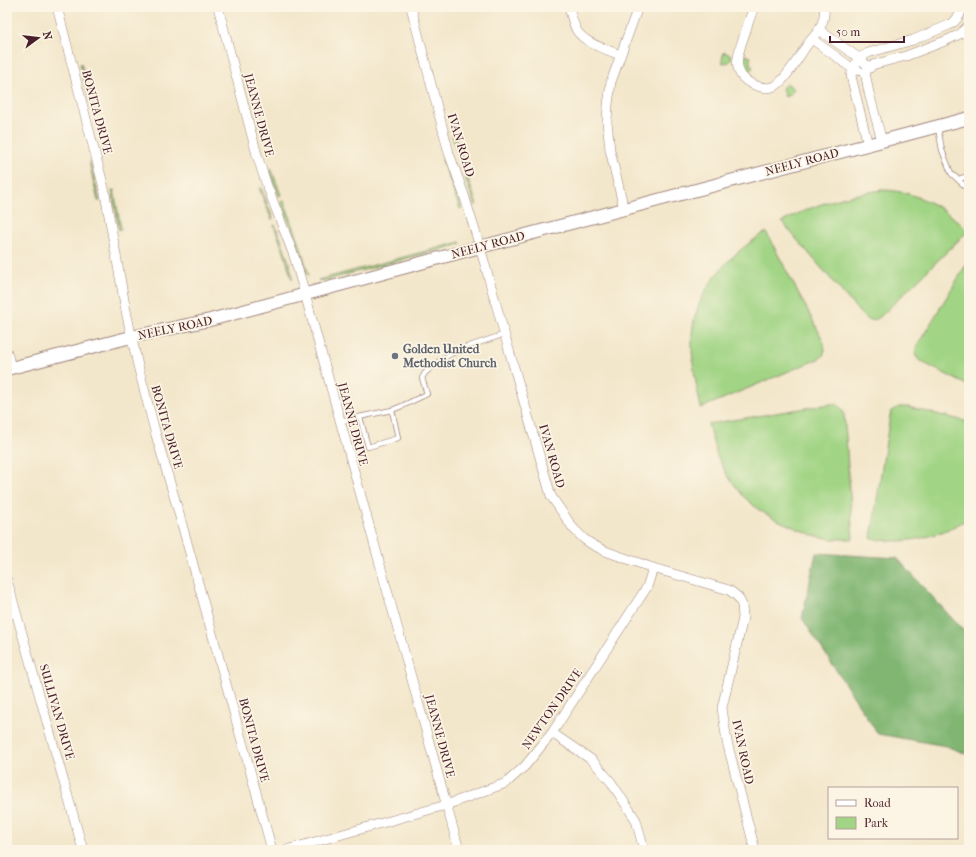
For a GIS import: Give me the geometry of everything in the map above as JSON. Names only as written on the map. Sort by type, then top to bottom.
[{"type":"street","name":"BONITA DRIVE","points":[[57,7],[102,180],[131,337],[156,435],[272,850]]},
{"type":"street","name":"JEANNE DRIVE","points":[[218,7],[259,162],[291,249],[305,294],[459,850]]},
{"type":"street","name":"IVAN ROAD","points":[[411,7],[449,153],[480,247],[552,496],[568,521],[584,539],[605,551],[653,568],[729,590],[738,597],[742,605],[743,618],[722,708],[727,742],[755,850]]},
{"type":"street","points":[[569,7],[575,26],[581,35],[593,44],[620,55]]},
{"type":"street","points":[[624,209],[611,159],[607,127],[608,105],[611,82],[638,7]]},
{"type":"street","points":[[754,7],[738,53],[738,71],[748,82],[763,88],[774,86],[782,80],[819,30],[825,10],[824,7]]},
{"type":"street","points":[[868,145],[851,76],[859,58],[874,50],[902,44],[949,26],[959,16],[963,7]]},
{"type":"street","points":[[812,39],[853,69],[867,70],[872,65],[918,52],[960,34],[969,25]]},
{"type":"street","points":[[819,30],[859,58],[867,70],[869,92],[882,141]]},
{"type":"street","points":[[902,44],[906,56]]},
{"type":"street","points":[[856,96],[869,92]]},
{"type":"street","name":"NEELY ROAD","points":[[9,369],[131,337],[210,320],[969,118]]},
{"type":"street","points":[[7,352],[9,369]]},
{"type":"street","name":"NEWTON DRIVE","points":[[286,850],[446,805],[506,783],[526,766],[552,733],[647,587],[653,568]]},
{"type":"street","name":"SULLIVAN DRIVE","points":[[7,580],[84,850]]},
{"type":"street","points":[[552,733],[592,760],[612,782],[636,820],[644,850]]},
{"type":"lane","points":[[938,126],[942,150],[951,173],[969,190]]},
{"type":"lane","points":[[958,179],[969,176]]},
{"type":"lane","points":[[340,421],[392,410],[428,394],[422,378],[425,373],[442,359],[458,350],[504,334]]},
{"type":"lane","points":[[360,417],[368,447],[398,438],[392,410]]},
{"type":"lane","points":[[7,617],[17,614]]},
{"type":"green space","points":[[724,52],[731,55],[730,62],[723,63],[722,59]]},
{"type":"green space","points":[[744,55],[751,57],[750,65],[753,67],[748,73],[743,64]]},
{"type":"green space","points":[[81,63],[94,109],[91,110],[80,64]]},
{"type":"green space","points":[[786,84],[794,89],[785,97],[782,88]]},
{"type":"green space","points":[[454,134],[464,167],[462,168],[452,135]]},
{"type":"green space","points":[[442,160],[444,160],[462,208],[460,209]]},
{"type":"green space","points":[[90,161],[100,201],[98,201]]},
{"type":"green space","points":[[271,168],[281,195],[279,196],[269,169]]},
{"type":"green space","points":[[466,173],[477,205],[475,205],[464,174]]},
{"type":"green space","points":[[259,188],[261,188],[273,219],[272,220]]},
{"type":"green space","points":[[114,190],[121,229],[119,230],[112,191]]},
{"type":"green space","points":[[882,190],[906,193],[929,202],[950,215],[968,231],[880,317],[874,320],[869,320],[860,313],[782,222],[806,210],[830,201]]},
{"type":"green space","points":[[284,201],[298,238],[309,276],[305,269],[295,236],[281,202]]},
{"type":"green space","points":[[274,225],[288,260],[292,280],[284,252]]},
{"type":"green space","points":[[766,232],[824,343],[825,350],[823,356],[701,408],[697,391],[692,353],[692,335],[700,303],[707,288],[727,262],[752,241]]},
{"type":"green space","points":[[460,242],[461,243],[457,245],[323,281],[318,280]]},
{"type":"green space","points":[[969,260],[969,386],[920,361],[915,352],[917,346]]},
{"type":"green space","points":[[836,404],[839,406],[844,414],[853,539],[831,539],[812,535],[777,520],[759,510],[744,497],[727,475],[717,456],[708,424]]},
{"type":"green space","points":[[899,407],[908,407],[969,422],[969,518],[958,525],[934,535],[896,541],[871,538],[890,416],[892,411]]},
{"type":"green space","points":[[816,553],[897,558],[969,637],[969,755],[946,746],[878,734],[802,618]]},
{"type":"place","name":"Golden United Methodist Church","points":[[395,356]]}]
